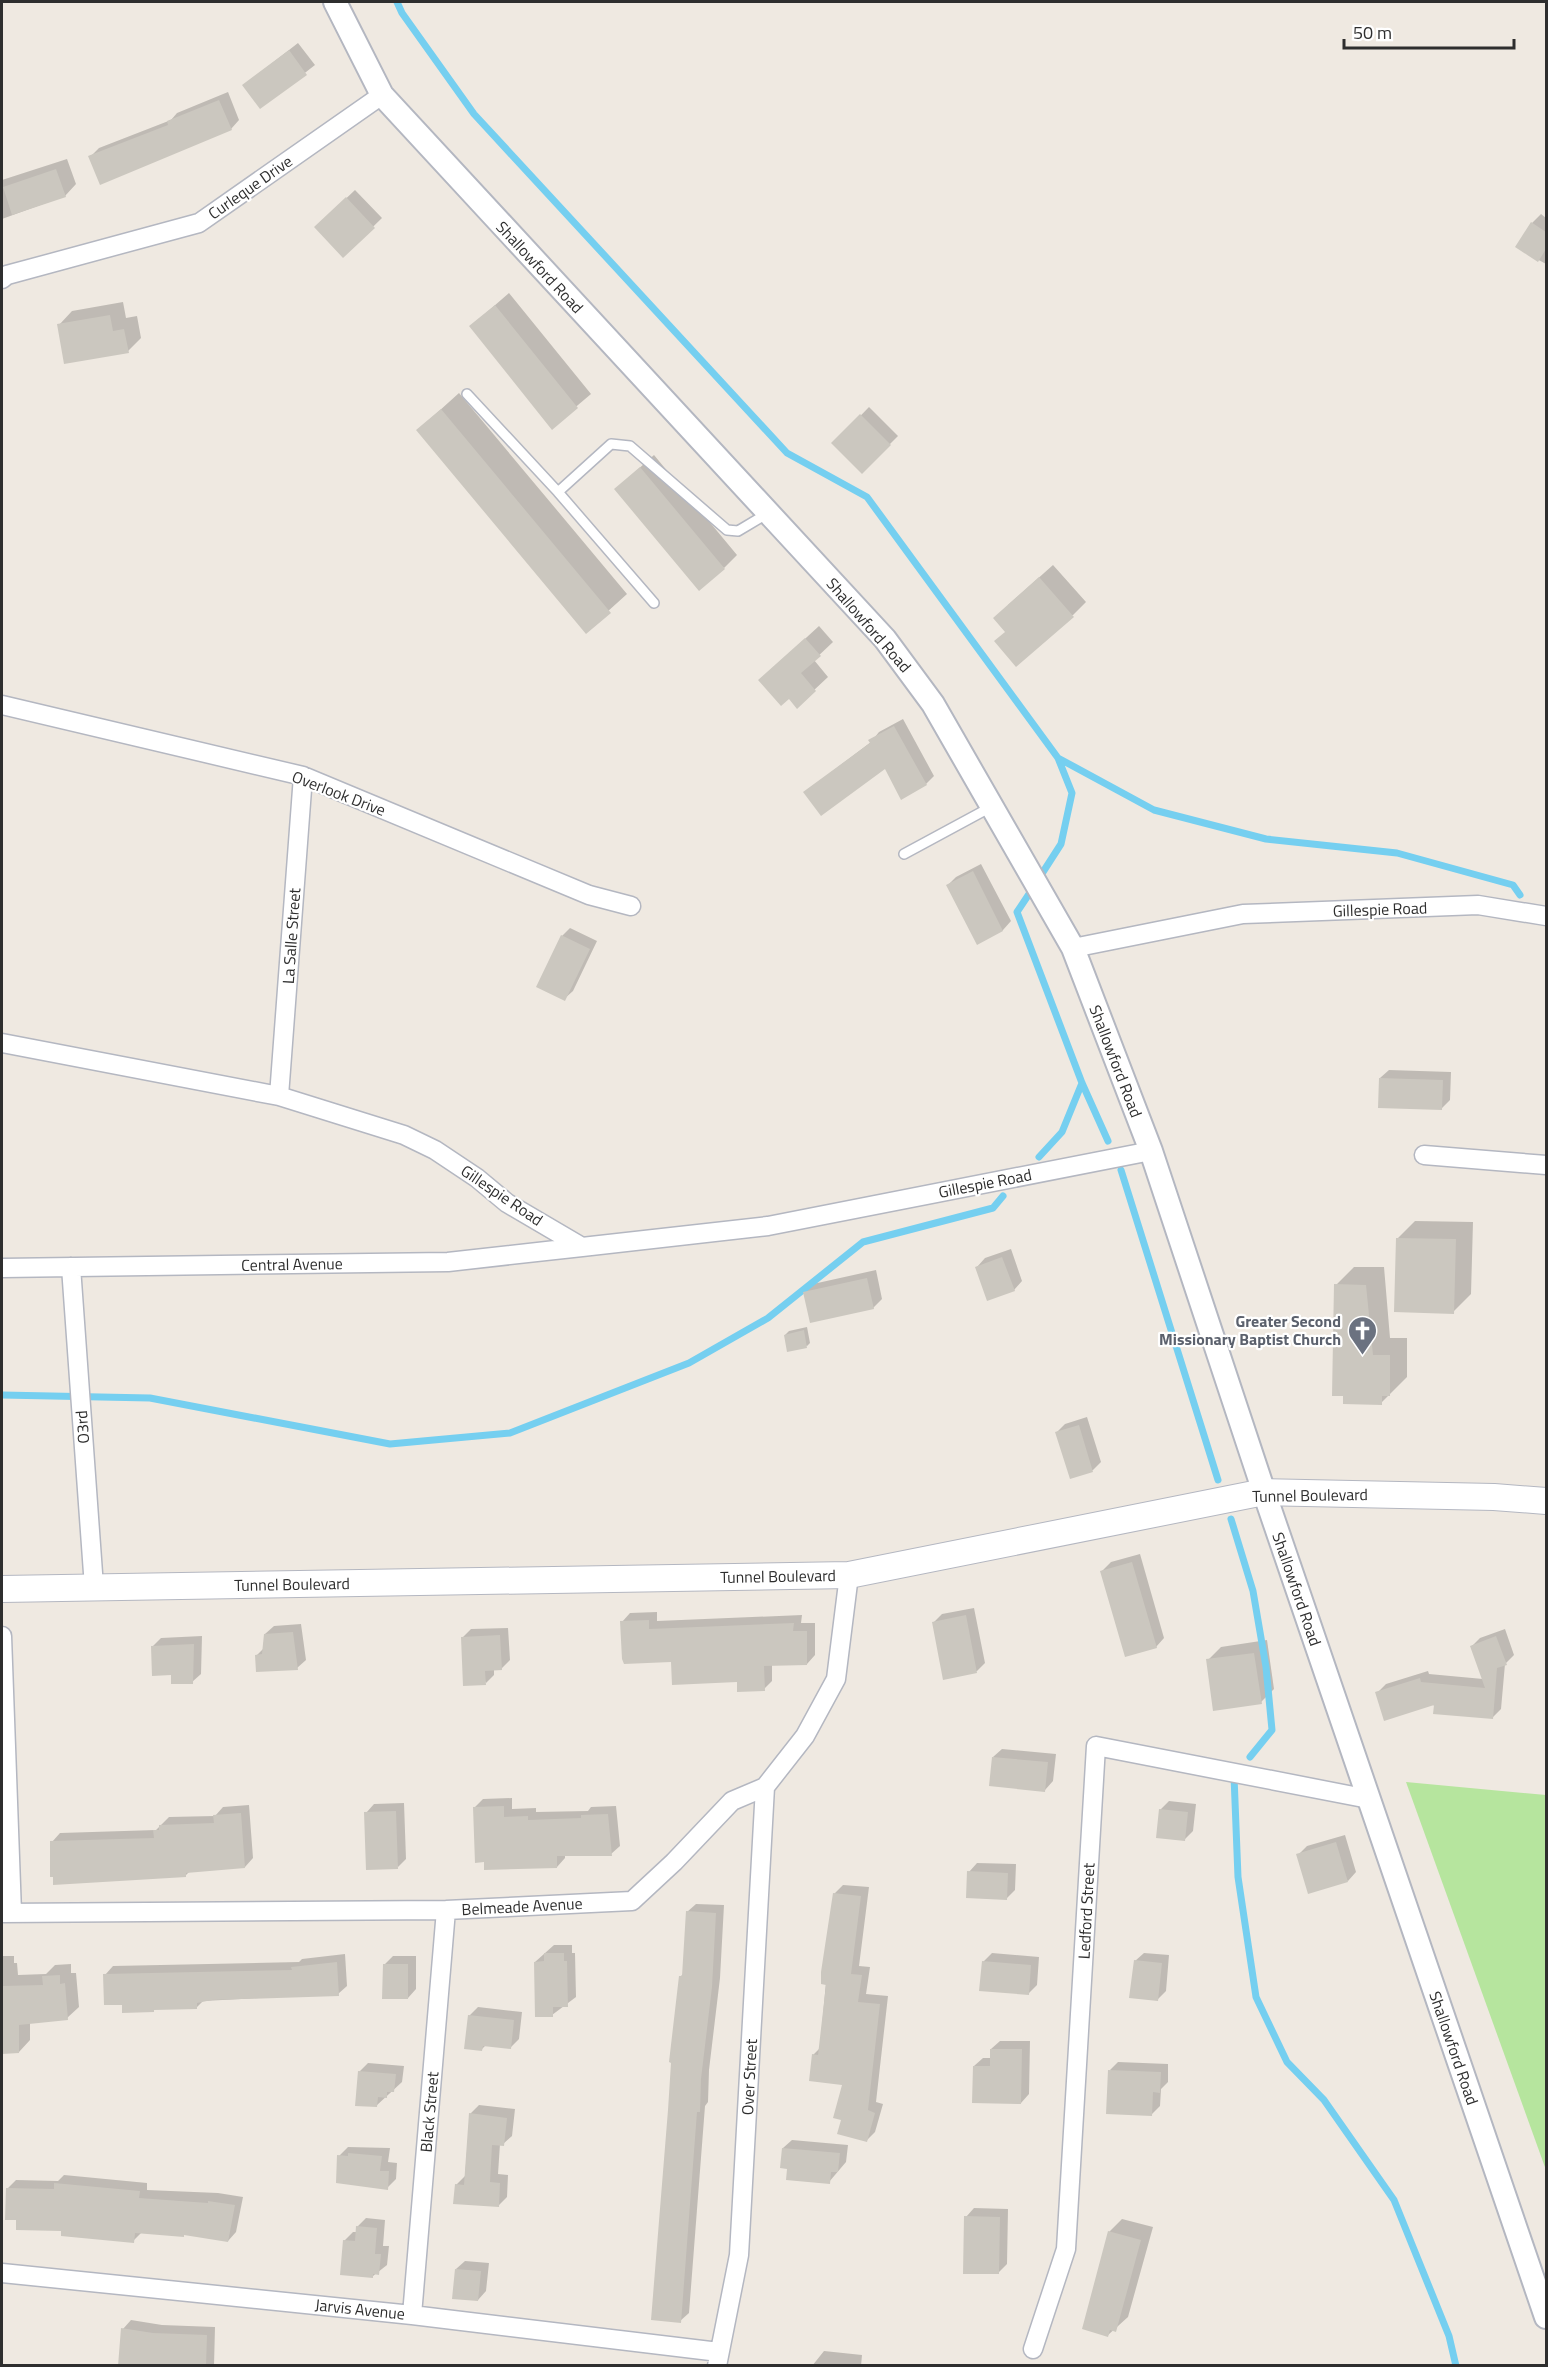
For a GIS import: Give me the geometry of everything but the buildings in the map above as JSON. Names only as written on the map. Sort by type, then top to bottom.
[{"type":"main road","name":"Tunnel Boulevard","points":[[2,1589],[849,1575],[1264,1492],[1494,1497],[1546,1502]]},
{"type":"street","name":"Shallowford Road","points":[[335,2],[382,96],[885,639],[933,704],[1073,948],[1151,1151],[1264,1492],[1546,2318]]},
{"type":"street","name":"Curleque Drive","points":[[2,279],[7,275],[199,223],[382,96]]},
{"type":"street","name":"Overlook Drive","points":[[2,705],[303,776],[589,895],[631,906]]},
{"type":"street","name":"La Salle Street","points":[[279,1096],[303,776]]},
{"type":"street","name":"Gillespie Road","points":[[1073,948],[1243,915],[1478,904],[1546,916]]},
{"type":"street","name":"Gillespie Road","points":[[2,1043],[279,1096],[414,1140],[477,1178],[507,1203],[582,1247],[768,1226],[1151,1151]]},
{"type":"street","points":[[1424,1155],[1546,1165]]},
{"type":"street","name":"Central Avenue","points":[[2,1268],[448,1262],[582,1247]]},
{"type":"street","name":"O3rd","points":[[71,1267],[94,1587]]},
{"type":"street","name":"Belmeade Avenue","points":[[7,1913],[446,1910],[632,1901],[674,1862],[732,1801],[765,1787],[805,1736],[836,1679],[849,1575]]},
{"type":"street","points":[[2,1635],[7,1913]]},
{"type":"street","name":"Ledford Street","points":[[1033,2349],[1066,2249],[1096,1746],[1369,1799]]},
{"type":"street","name":"Over Street","points":[[718,2359],[739,2255],[765,1787]]},
{"type":"street","name":"Black Street","points":[[412,2315],[446,1910]]},
{"type":"street","name":"Jarvis Avenue","points":[[2,2273],[412,2315],[718,2359]]},
{"type":"lane","points":[[467,394],[558,492],[654,603]]},
{"type":"lane","points":[[558,492],[611,444],[630,446],[727,530],[738,531],[768,513]]},
{"type":"lane","points":[[904,854],[993,806]]},
{"type":"green space","points":[[1406,1782],[1546,1795],[1546,2170]]},
{"type":"waterway","points":[[397,2],[402,13],[474,114],[787,453],[867,497],[1058,758],[1072,793],[1061,844],[1043,872]]},
{"type":"waterway","points":[[1058,758],[1154,810],[1266,839],[1397,853],[1513,885],[1520,895]]},
{"type":"waterway","points":[[1031,891],[1017,912],[1082,1083],[1108,1141]]},
{"type":"waterway","points":[[1039,1157],[1062,1132],[1082,1083]]},
{"type":"waterway","points":[[1121,1170],[1218,1480]]},
{"type":"waterway","points":[[2,1395],[150,1398],[390,1444],[510,1433],[689,1363],[768,1318],[863,1242],[993,1208],[1003,1196]]},
{"type":"waterway","points":[[1231,1519],[1253,1591],[1266,1667],[1272,1730],[1250,1757]]},
{"type":"waterway","points":[[1234,1776],[1238,1877],[1256,1997],[1287,2062],[1324,2100],[1394,2200],[1449,2336],[1456,2366]]},
{"type":"place","name":"Greater Second Missionary Baptist Church","points":[[1362,1356]]}]
